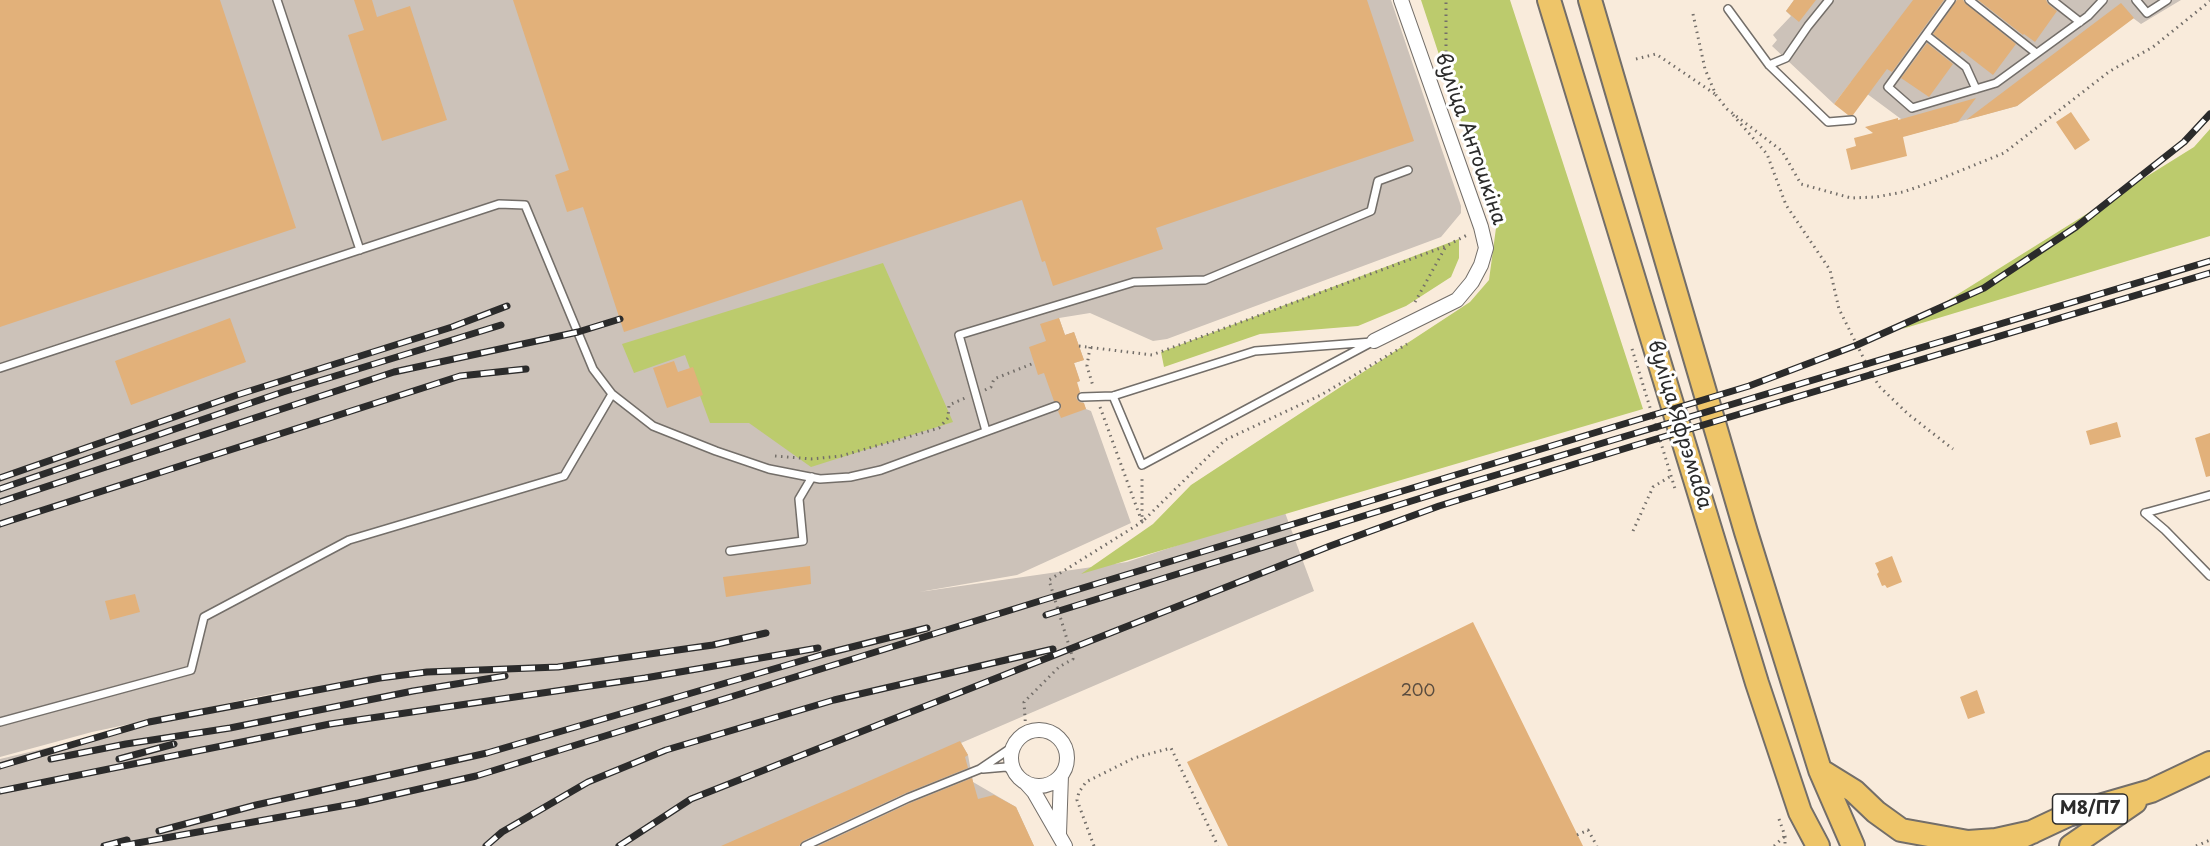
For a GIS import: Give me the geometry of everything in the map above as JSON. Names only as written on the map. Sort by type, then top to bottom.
[{"type":"main road","name":"вуліца Яфрэмава","points":[[1549,0],[1756,683],[1800,812],[1818,846]]},
{"type":"main road","name":"вуліца Яфрэмава","points":[[1590,0],[1746,532],[1820,770],[1853,846]]},
{"type":"main road","points":[[1714,541],[1718,531],[1729,524],[1740,526],[1746,532]]},
{"type":"main road","name":"М8/П7","points":[[2001,846],[2068,816],[2151,791],[2210,763]]},
{"type":"main road","points":[[1820,770],[1854,791],[1900,830],[1968,842],[1996,840],[2032,832]]},
{"type":"main road","name":"М8/П7","points":[[2071,846],[2151,791]]},
{"type":"main road","points":[[1800,812],[1803,832],[1801,846]]},
{"type":"street","name":"вуліца Антошкіна","points":[[1374,341],[1457,300],[1472,282],[1481,265],[1486,248],[1401,0]]},
{"type":"street","points":[[1035,730],[1048,731],[1059,738],[1066,750],[1067,763],[1062,775],[1062,840],[1034,792],[1020,777],[1011,759],[1014,746],[1026,733],[1035,730]]},
{"type":"street","points":[[1020,777],[1038,786],[1051,784],[1062,775]]},
{"type":"lane","points":[[277,0],[360,250]]},
{"type":"lane","points":[[1769,66],[1786,58],[1829,0]]},
{"type":"lane","points":[[1951,0],[1888,87],[1912,108],[1996,84],[2080,22],[2103,0]]},
{"type":"lane","points":[[1969,0],[2036,53]]},
{"type":"lane","points":[[2052,0],[2080,22]]},
{"type":"lane","points":[[2136,0],[2147,13],[2167,0]]},
{"type":"lane","points":[[1728,9],[1769,66],[1828,122],[1852,120]]},
{"type":"lane","points":[[1926,35],[1965,67],[1976,89]]},
{"type":"lane","points":[[986,431],[959,334],[1134,282],[1205,280],[1371,211],[1378,180],[1408,170]]},
{"type":"lane","points":[[0,368],[499,204],[525,205],[593,369],[612,393],[653,426],[751,463],[768,469],[812,477],[850,477],[880,470],[1056,406]]},
{"type":"lane","points":[[1082,397],[1113,396],[1255,351],[1374,341]]},
{"type":"lane","points":[[1113,396],[1142,465],[1374,341]]},
{"type":"lane","points":[[0,722],[191,670],[204,617],[349,540],[564,476],[612,393]]},
{"type":"lane","points":[[730,551],[803,541],[799,499],[812,477]]},
{"type":"lane","points":[[2210,495],[2145,513],[2210,576]]},
{"type":"lane","points":[[805,846],[908,798],[980,769],[1014,746]]},
{"type":"lane","points":[[980,769],[1006,767],[1020,777]]},
{"type":"path","points":[[1446,0],[1446,77]]},
{"type":"path","points":[[1727,109],[1782,151],[1801,184],[1851,198],[1876,197],[1903,192],[2004,153],[2110,71],[2153,47],[2210,2]]},
{"type":"path","points":[[1693,14],[1705,69],[1716,95],[1767,154],[1786,205],[1830,270],[1839,309],[1872,375],[1880,387],[1908,414],[1953,449]]},
{"type":"path","points":[[1636,59],[1656,54],[1716,95]]},
{"type":"path","points":[[1079,346],[1152,355],[1446,246],[1471,233]]},
{"type":"path","points":[[1400,329],[1446,246]]},
{"type":"path","points":[[1026,733],[1024,702],[1059,667],[1072,659],[1049,580],[1142,522],[1225,440],[1321,395],[1411,341]]},
{"type":"path","points":[[1090,347],[1087,366],[1142,522]]},
{"type":"path","points":[[751,463],[765,454],[811,459],[841,456],[939,428],[948,418],[949,405],[992,387],[994,379],[1034,363]]},
{"type":"path","points":[[1142,465],[1142,522]]},
{"type":"path","points":[[1633,531],[1653,487],[1671,476]]},
{"type":"path","points":[[1094,846],[1077,800],[1086,782],[1134,758],[1171,748],[1218,846]]},
{"type":"path","points":[[1577,835],[1588,830],[1597,846]]},
{"type":"path","points":[[1774,846],[1785,836],[1785,846]]},
{"type":"path","points":[[2196,846],[2210,840]]},
{"type":"shaded area","points":[[0,0],[1391,0],[1461,206],[1461,213],[1441,237],[1167,339],[1153,341],[1090,313],[1059,318],[1065,335],[1074,332],[1084,360],[1074,363],[1080,381],[1076,383],[1086,409],[1091,411],[1131,523],[1017,575],[919,592],[1127,562],[1284,510],[1314,591],[961,743],[968,755],[973,782],[1016,807],[1034,846],[0,846],[0,759],[290,690],[92,732],[0,757]]},
{"type":"shaded area","points":[[1794,0],[2181,0],[2141,24],[2133,18],[2017,106],[1905,136],[1901,119],[1851,82],[1834,104],[1772,46],[1777,40],[1773,35],[1791,16],[1786,11]]},
{"type":"green space","points":[[1421,0],[1510,0],[1643,409],[1081,574],[1153,524],[1191,485],[1470,302],[1489,280],[1496,228]]},
{"type":"green space","points":[[2210,129],[2210,236],[1902,329],[2194,147]]},
{"type":"green space","points":[[1459,239],[1459,258],[1451,277],[1406,306],[1358,326],[1260,334],[1164,367],[1161,352]]},
{"type":"green space","points":[[883,263],[953,422],[811,467],[749,423],[710,423],[685,355],[634,373],[622,344]]},
{"type":"building","points":[[0,0],[220,0],[296,228],[0,327]]},
{"type":"building","points":[[354,0],[372,0],[377,17],[410,6],[447,120],[382,141],[348,35],[364,30]]},
{"type":"building","points":[[513,0],[1367,0],[1414,141],[1156,228],[1163,249],[1053,286],[1045,261],[1042,262],[1022,200],[624,332],[583,207],[567,212],[555,175],[569,170]]},
{"type":"building","points":[[1794,0],[1816,0],[1799,22],[1786,11]]},
{"type":"building","points":[[1913,0],[1944,0],[1892,72],[1887,69],[1853,115],[1848,115],[1834,104]]},
{"type":"building","points":[[1957,0],[1963,0],[2016,44],[1993,75],[1962,51],[1959,54],[1933,34]]},
{"type":"building","points":[[1978,0],[2046,0],[2057,11],[2035,42]]},
{"type":"building","points":[[2121,3],[2134,18],[2017,106],[1966,120]]},
{"type":"building","points":[[1927,43],[1953,64],[1929,97],[1901,78]]},
{"type":"building","points":[[1976,98],[1958,122],[1903,137],[1907,156],[1851,170],[1846,149],[1856,146],[1854,138],[1873,133],[1865,127]]},
{"type":"building","points":[[2071,112],[2090,140],[2075,150],[2056,122]]},
{"type":"building","points":[[230,318],[246,362],[131,405],[115,361]]},
{"type":"building","points":[[1059,318],[1065,335],[1074,332],[1084,360],[1074,363],[1080,381],[1077,382],[1080,392],[1076,398],[1079,402],[1084,403],[1086,409],[1061,418],[1058,411],[1061,404],[1054,401],[1044,373],[1038,375],[1029,347],[1046,341],[1040,324]]},
{"type":"building","points":[[674,361],[678,372],[693,367],[703,395],[667,408],[653,368]]},
{"type":"building","points":[[2117,422],[2121,437],[2090,445],[2086,431]]},
{"type":"building","points":[[2210,433],[2210,476],[2206,477],[2195,438]]},
{"type":"building","points":[[1892,556],[1902,582],[1887,588],[1885,585],[1882,586],[1875,563]]},
{"type":"building","points":[[810,566],[811,584],[726,597],[723,577]]},
{"type":"building","points":[[135,594],[140,612],[110,620],[105,601]]},
{"type":"building","points":[[1473,622],[1583,846],[1228,846],[1187,762]]},
{"type":"building","points":[[1977,690],[1985,713],[1968,719],[1960,697]]},
{"type":"building","points":[[960,741],[968,755],[965,757],[968,768],[906,793],[803,841],[799,846],[721,846]]},
{"type":"building","points":[[972,778],[978,799],[994,795],[1016,807],[1034,846],[818,846],[910,803]]},
{"type":"railway","points":[[121,846],[358,803],[476,776],[1043,600],[1749,386],[1857,345],[1984,288],[2076,227],[2184,142],[2210,114]]},
{"type":"railway","points":[[1046,615],[1466,484],[2210,261]]},
{"type":"railway","points":[[619,846],[691,799],[1330,546],[1439,506],[2210,273]]},
{"type":"railway","points":[[0,478],[237,395],[452,327],[507,306]]},
{"type":"railway","points":[[0,502],[394,372],[578,332],[620,319]]},
{"type":"railway","points":[[0,489],[283,392],[501,325]]},
{"type":"railway","points":[[0,524],[460,376],[526,369]]},
{"type":"railway","points":[[159,831],[256,805],[487,753],[828,653],[927,628]]},
{"type":"railway","points":[[0,766],[149,722],[380,678],[427,672],[558,667],[713,645],[766,633]]},
{"type":"railway","points":[[0,791],[330,724],[645,678],[818,648]]},
{"type":"railway","points":[[486,846],[502,832],[588,782],[666,750],[834,700],[1053,649]]},
{"type":"railway","points":[[51,759],[505,676]]},
{"type":"railway","points":[[119,759],[174,744]]},
{"type":"railway","points":[[104,846],[127,840]]}]
